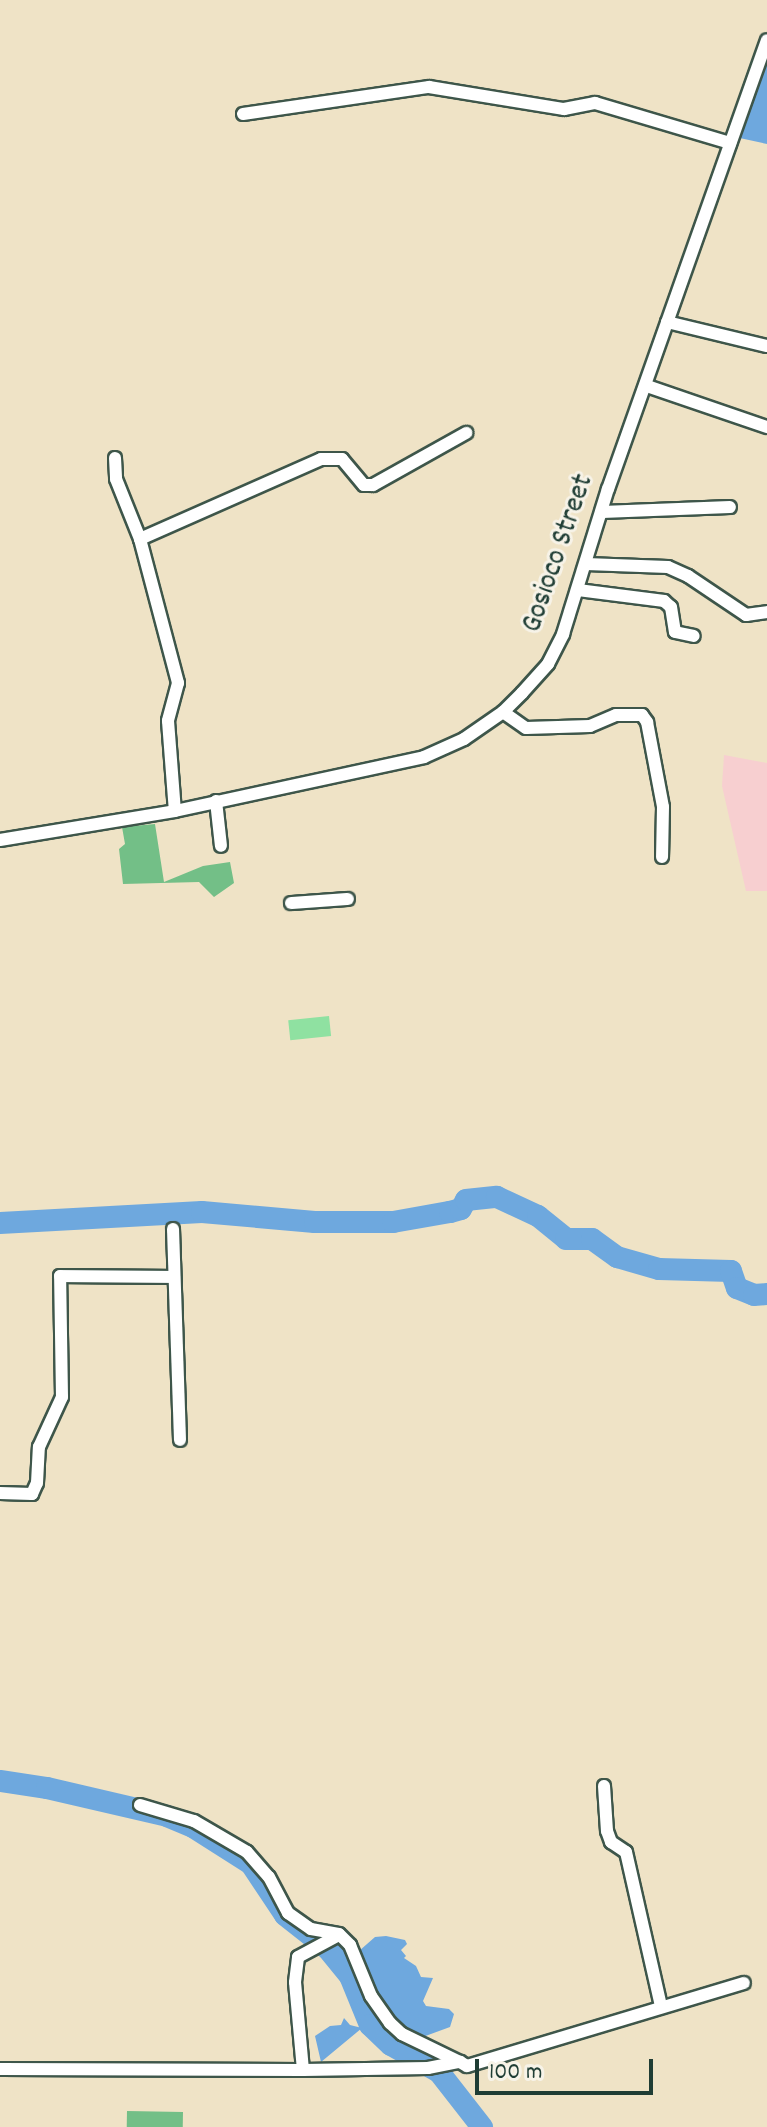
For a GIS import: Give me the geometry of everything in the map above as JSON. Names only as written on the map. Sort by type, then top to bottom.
[{"type":"street","name":"Gosioco Street","points":[[0,840],[175,811],[424,757],[464,739],[503,712],[548,664],[578,590],[667,322],[767,40]]},
{"type":"street","points":[[243,114],[429,87],[564,109],[595,103],[730,143]]},
{"type":"street","points":[[667,322],[767,346]]},
{"type":"street","points":[[647,386],[767,427]]},
{"type":"street","points":[[140,539],[321,459],[342,459],[364,485],[373,485],[466,433]]},
{"type":"street","points":[[115,458],[116,479],[140,539],[178,683],[168,721],[175,811]]},
{"type":"street","points":[[602,512],[730,507]]},
{"type":"street","points":[[586,564],[668,567],[688,576],[746,615],[767,612]]},
{"type":"street","points":[[578,590],[664,601],[671,607],[675,632],[694,636]]},
{"type":"street","points":[[503,712],[526,728],[590,726],[616,715],[642,715],[647,722],[663,807],[662,857]]},
{"type":"street","points":[[216,801],[221,846]]},
{"type":"street","points":[[291,903],[348,899]]},
{"type":"street","points":[[173,1229],[180,1440]]},
{"type":"street","points":[[0,1493],[32,1494],[37,1483],[39,1447],[62,1397],[60,1276],[173,1277]]},
{"type":"street","points":[[604,1786],[607,1831],[611,1842],[626,1852],[661,2006]]},
{"type":"street","points":[[140,1805],[194,1821],[234,1843],[269,1877],[288,1913],[311,1929],[339,1934],[350,1945],[371,1996],[390,2023],[402,2034],[455,2063],[467,2066],[744,1983]]},
{"type":"street","points":[[303,2070],[295,1982],[298,1957],[339,1934]]},
{"type":"street","points":[[0,2069],[303,2070],[428,2068],[455,2063]]},
{"type":"shaded area","points":[[724,755],[767,763],[767,891],[746,891],[722,786]]},
{"type":"green space","points":[[155,824],[164,882],[203,866],[230,862],[234,883],[214,897],[199,882],[123,884],[119,849],[125,844],[122,827]]},
{"type":"green space","points":[[329,1016],[331,1036],[290,1040],[288,1020]]},
{"type":"green space","points":[[127,2111],[183,2112],[183,2127],[127,2127]]},
{"type":"water","points":[[767,49],[767,144],[735,137]]},
{"type":"water","points":[[375,1937],[405,1940],[407,1944],[401,1950],[406,1956],[404,1958],[416,1966],[421,1977],[433,1978],[423,2001],[426,2006],[449,2009],[454,2014],[450,2027],[420,2038],[405,2030],[387,2011],[359,1951]]},
{"type":"water","points":[[344,2018],[350,2025],[362,2028],[321,2062],[315,2036],[330,2026],[341,2025]]},
{"type":"waterway","points":[[0,1223],[202,1212],[315,1222],[393,1222],[461,1209],[466,1200],[497,1197],[538,1216],[566,1239],[592,1239],[617,1257],[659,1269],[731,1271],[737,1288],[754,1295],[767,1294]]},
{"type":"waterway","points":[[0,1781],[47,1788],[167,1816],[193,1827],[251,1864],[285,1915],[328,1949],[350,1976],[370,2025],[391,2045],[439,2072],[482,2127]]}]
